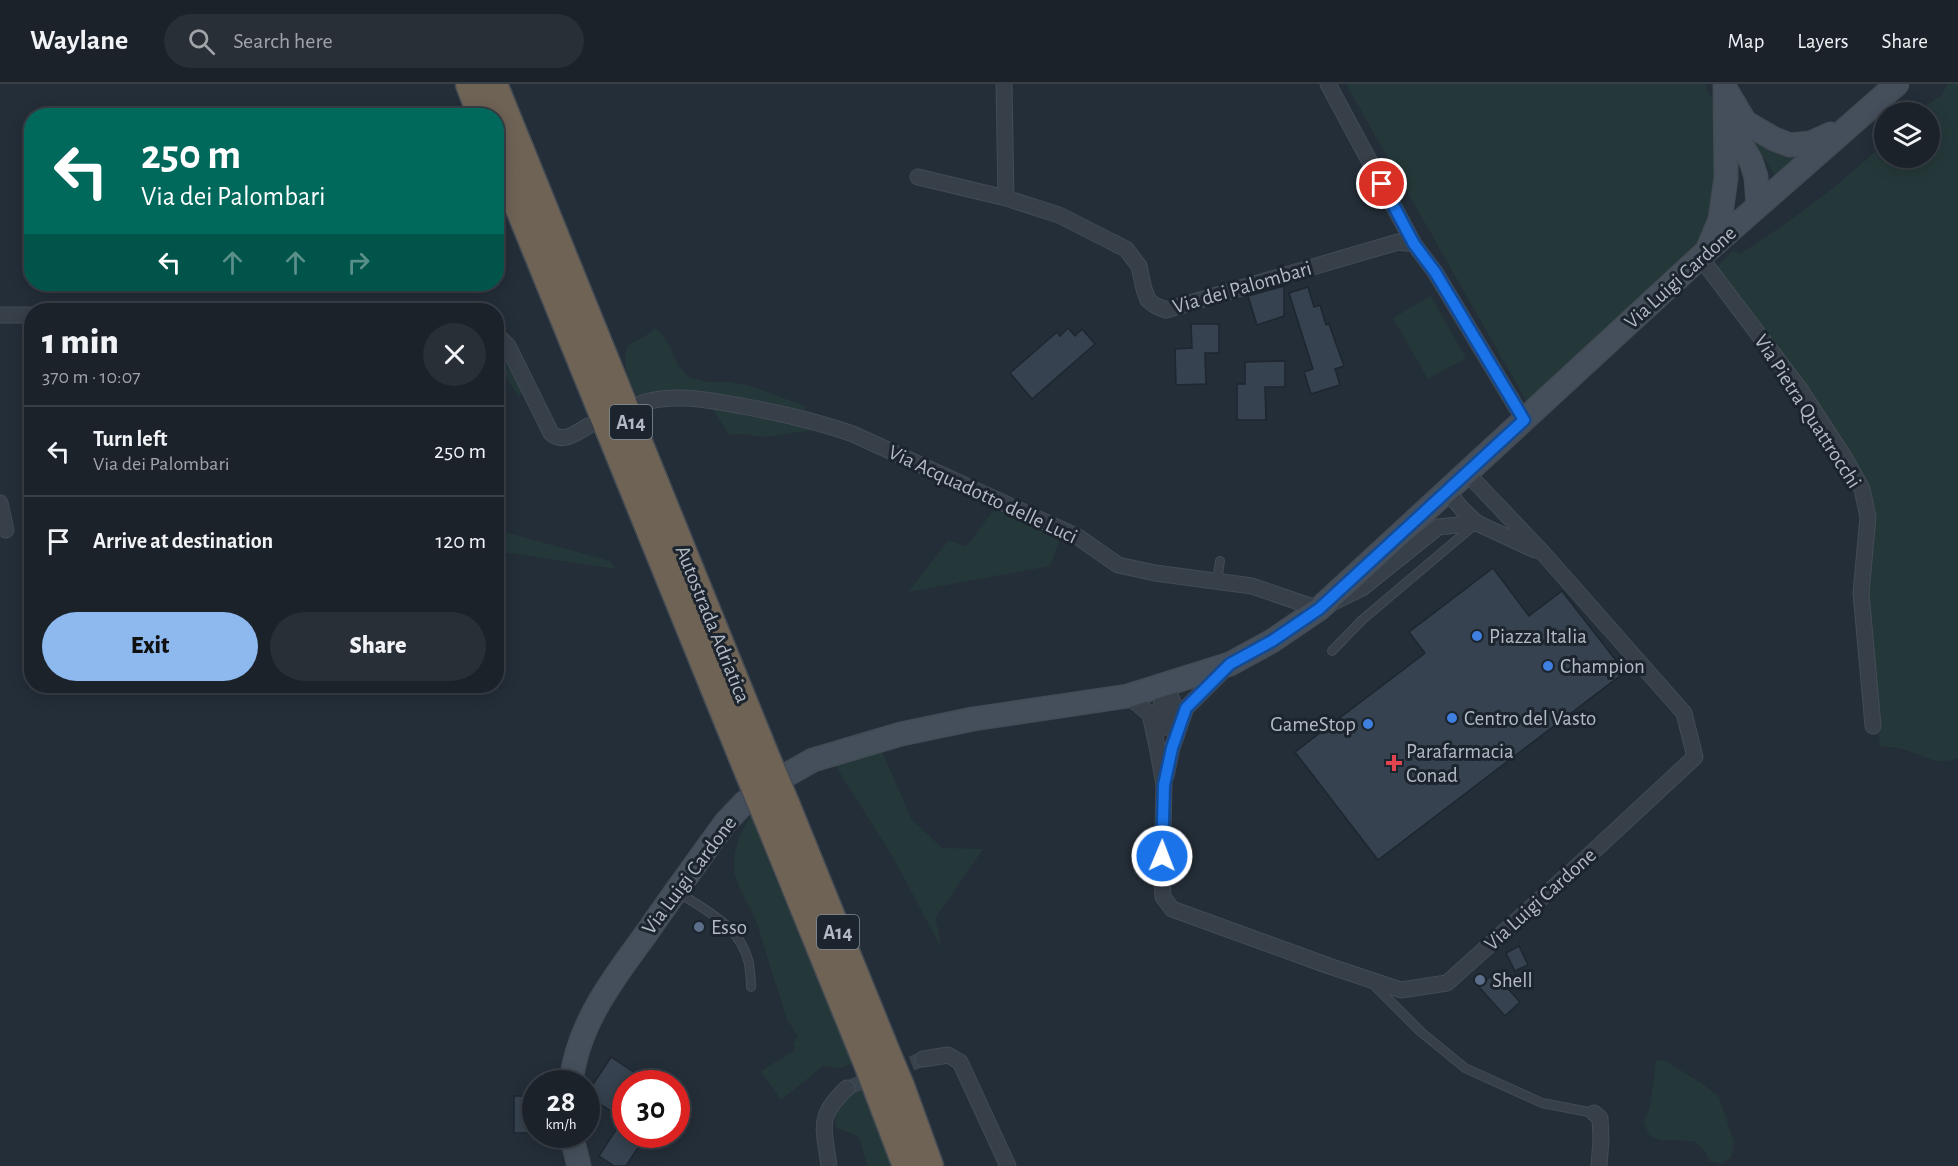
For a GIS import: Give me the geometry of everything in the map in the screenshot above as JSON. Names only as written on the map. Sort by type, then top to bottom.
[{"type":"highway","points":[[470,84],[479,108]]},
{"type":"highway","name":"Autostrada Adriatica","points":[[493,84],[502,108]]},
{"type":"highway","name":"Autostrada Adriatica","points":[[504,112],[758,767]]},
{"type":"highway","name":"Autostrada Adriatica","points":[[504,169],[777,812],[890,1090],[929,1166]]},
{"type":"highway","name":"Autostrada Adriatica","points":[[890,1090],[907,1166]]},
{"type":"main road","name":"Via Luigi Cardone","points":[[572,1070],[585,1030],[602,996],[726,822],[744,803],[813,760],[880,740],[974,719],[1128,696],[1230,664],[1272,641],[1319,609],[1704,253],[1897,84]]},
{"type":"main road","points":[[1726,87],[1745,122],[1774,139],[1790,145],[1811,143],[1845,128]]},
{"type":"main road","points":[[1704,253],[1720,220],[1726,164],[1726,87]]},
{"type":"main road","points":[[1726,119],[1751,161],[1756,177],[1758,205]]},
{"type":"main road","points":[[1726,164],[1746,198],[1758,205]]},
{"type":"main road","points":[[574,1148],[579,1166]]},
{"type":"street","points":[[1004,84],[1006,198]]},
{"type":"street","points":[[1328,84],[1414,244],[1435,272],[1524,420]]},
{"type":"street","name":"Via dei Palombari","points":[[918,177],[1006,198],[1059,215],[1126,249],[1139,266],[1148,300],[1166,310],[1398,242],[1414,244]]},
{"type":"street","name":"Via Pietra Quattrocchi","points":[[1704,253],[1798,388],[1844,457],[1862,489],[1868,517],[1861,593],[1874,726]]},
{"type":"street","points":[[0,315],[24,315]]},
{"type":"street","points":[[504,342],[555,436],[562,438],[575,434],[588,426]]},
{"type":"street","name":"Via Acquadotto delle Luci","points":[[642,403],[653,399],[698,398],[818,422],[853,434],[1078,537],[1118,565],[1155,573],[1252,586],[1319,609]]},
{"type":"street","name":"Via Luigi Cardone","points":[[1166,684],[1174,705],[1165,749],[1162,879],[1164,897],[1172,909],[1401,990],[1447,983],[1695,757],[1684,713],[1543,553],[1466,472]]},
{"type":"street","name":"Via Luigi Cardone","points":[[1447,491],[1477,523],[1543,553]]},
{"type":"street","points":[[0,503],[6,530]]},
{"type":"street","name":"Via Luigi Cardone","points":[[1319,609],[1362,588],[1438,527],[1477,523]]},
{"type":"street","name":"Via Luigi Cardone","points":[[1165,749],[1186,708],[1230,664]]},
{"type":"street","name":"Via Luigi Cardone","points":[[1128,696],[1150,714],[1165,749]]},
{"type":"street","points":[[922,1059],[948,1055],[960,1062],[1008,1166]]},
{"type":"street","points":[[829,1166],[824,1117],[833,1102],[847,1088]]},
{"type":"street","points":[[1594,1113],[1600,1118],[1599,1166]]},
{"type":"lane","points":[[1332,651],[1362,620],[1477,523]]},
{"type":"lane","points":[[1217,581],[1220,561]]},
{"type":"lane","points":[[676,891],[728,925],[741,942],[749,962],[751,987]]},
{"type":"lane","points":[[1369,980],[1421,1032],[1465,1068],[1542,1103],[1594,1113]]},
{"type":"shaded area","points":[[1346,84],[1706,84],[1707,90],[1726,119],[1712,240],[1527,402]]},
{"type":"shaded area","points":[[1948,84],[1958,84],[1958,758],[1938,761],[1901,749],[1880,746],[1866,592],[1869,497],[1715,268],[1733,251],[1740,254],[1778,229],[1850,174],[1874,152],[1874,168],[1940,168],[1940,102],[1931,102],[1941,96]]},
{"type":"shaded area","points":[[1750,135],[1777,153],[1796,158],[1776,178]]},
{"type":"shaded area","points":[[1431,296],[1466,358],[1428,379],[1393,318]]},
{"type":"shaded area","points":[[656,328],[667,341],[678,365],[688,377],[707,382],[731,382],[753,387],[805,406],[805,410],[816,414],[814,430],[763,437],[744,434],[729,435],[709,403],[639,401],[627,372],[626,352],[629,344]]},
{"type":"shaded area","points":[[504,345],[523,390],[519,397],[504,374]]},
{"type":"shaded area","points":[[996,507],[1061,536],[1050,566],[908,592],[949,540],[966,547]]},
{"type":"shaded area","points":[[504,532],[610,561],[616,569],[504,552]]},
{"type":"shaded area","points":[[882,752],[912,820],[942,848],[983,849],[935,918],[942,949],[893,857],[835,765]]},
{"type":"shaded area","points":[[751,816],[852,1063],[841,1068],[823,1066],[781,1100],[761,1071],[795,1050],[793,1044],[798,1036],[787,1020],[757,923],[735,876],[736,849]]},
{"type":"shaded area","points":[[1656,1060],[1666,1061],[1719,1097],[1734,1142],[1731,1157],[1721,1164],[1710,1161],[1695,1141],[1660,1140],[1649,1135],[1644,1122],[1650,1107]]},
{"type":"shaded area","points":[[859,1086],[891,1166],[868,1166],[859,1138],[836,1128],[836,1115],[841,1103]]},
{"type":"building","points":[[1284,286],[1284,316],[1257,325],[1248,296]]},
{"type":"building","points":[[1308,287],[1314,307],[1320,305],[1326,325],[1329,324],[1344,366],[1335,369],[1340,385],[1311,394],[1304,372],[1313,369],[1289,293]]},
{"type":"building","points":[[1191,324],[1219,324],[1219,353],[1205,353],[1206,384],[1176,385],[1175,349],[1192,348]]},
{"type":"building","points":[[1068,328],[1075,336],[1082,329],[1095,344],[1032,399],[1010,373],[1057,332],[1060,336]]},
{"type":"building","points":[[1285,361],[1285,387],[1265,387],[1266,420],[1237,420],[1237,384],[1245,384],[1245,362]]},
{"type":"building","name":"Centro del Vasto","points":[[1493,568],[1529,616],[1562,591],[1625,672],[1378,860],[1295,752],[1425,653],[1409,632]]},
{"type":"building","points":[[1519,946],[1528,965],[1515,971],[1506,953]]},
{"type":"building","points":[[1494,973],[1520,1002],[1505,1016],[1479,987]]},
{"type":"building","points":[[611,1057],[630,1070],[612,1070],[612,1112],[600,1104],[600,1074]]},
{"type":"building","points":[[514,1096],[522,1096],[522,1133],[514,1133]]},
{"type":"building","points":[[612,1136],[612,1148],[638,1148],[626,1166],[614,1166],[599,1156]]},
{"type":"tunnel","points":[[847,1088],[923,1059]]},
{"type":"place","name":"Piazza Italia","points":[[1477,636]]},
{"type":"place","name":"Champion","points":[[1548,666]]},
{"type":"place","name":"Centro del Vasto","points":[[1452,718]]},
{"type":"place","name":"GameStop","points":[[1368,724]]},
{"type":"place","name":"Parafarmacia Conad","points":[[1394,763]]},
{"type":"place","name":"Esso","points":[[699,927]]},
{"type":"place","name":"Shell","points":[[1480,980]]},
{"type":"route","points":[[1162,856],[1164,785],[1172,748],[1186,708],[1230,664],[1272,641],[1319,609],[1524,420],[1435,272],[1414,244],[1382,184]]}]
